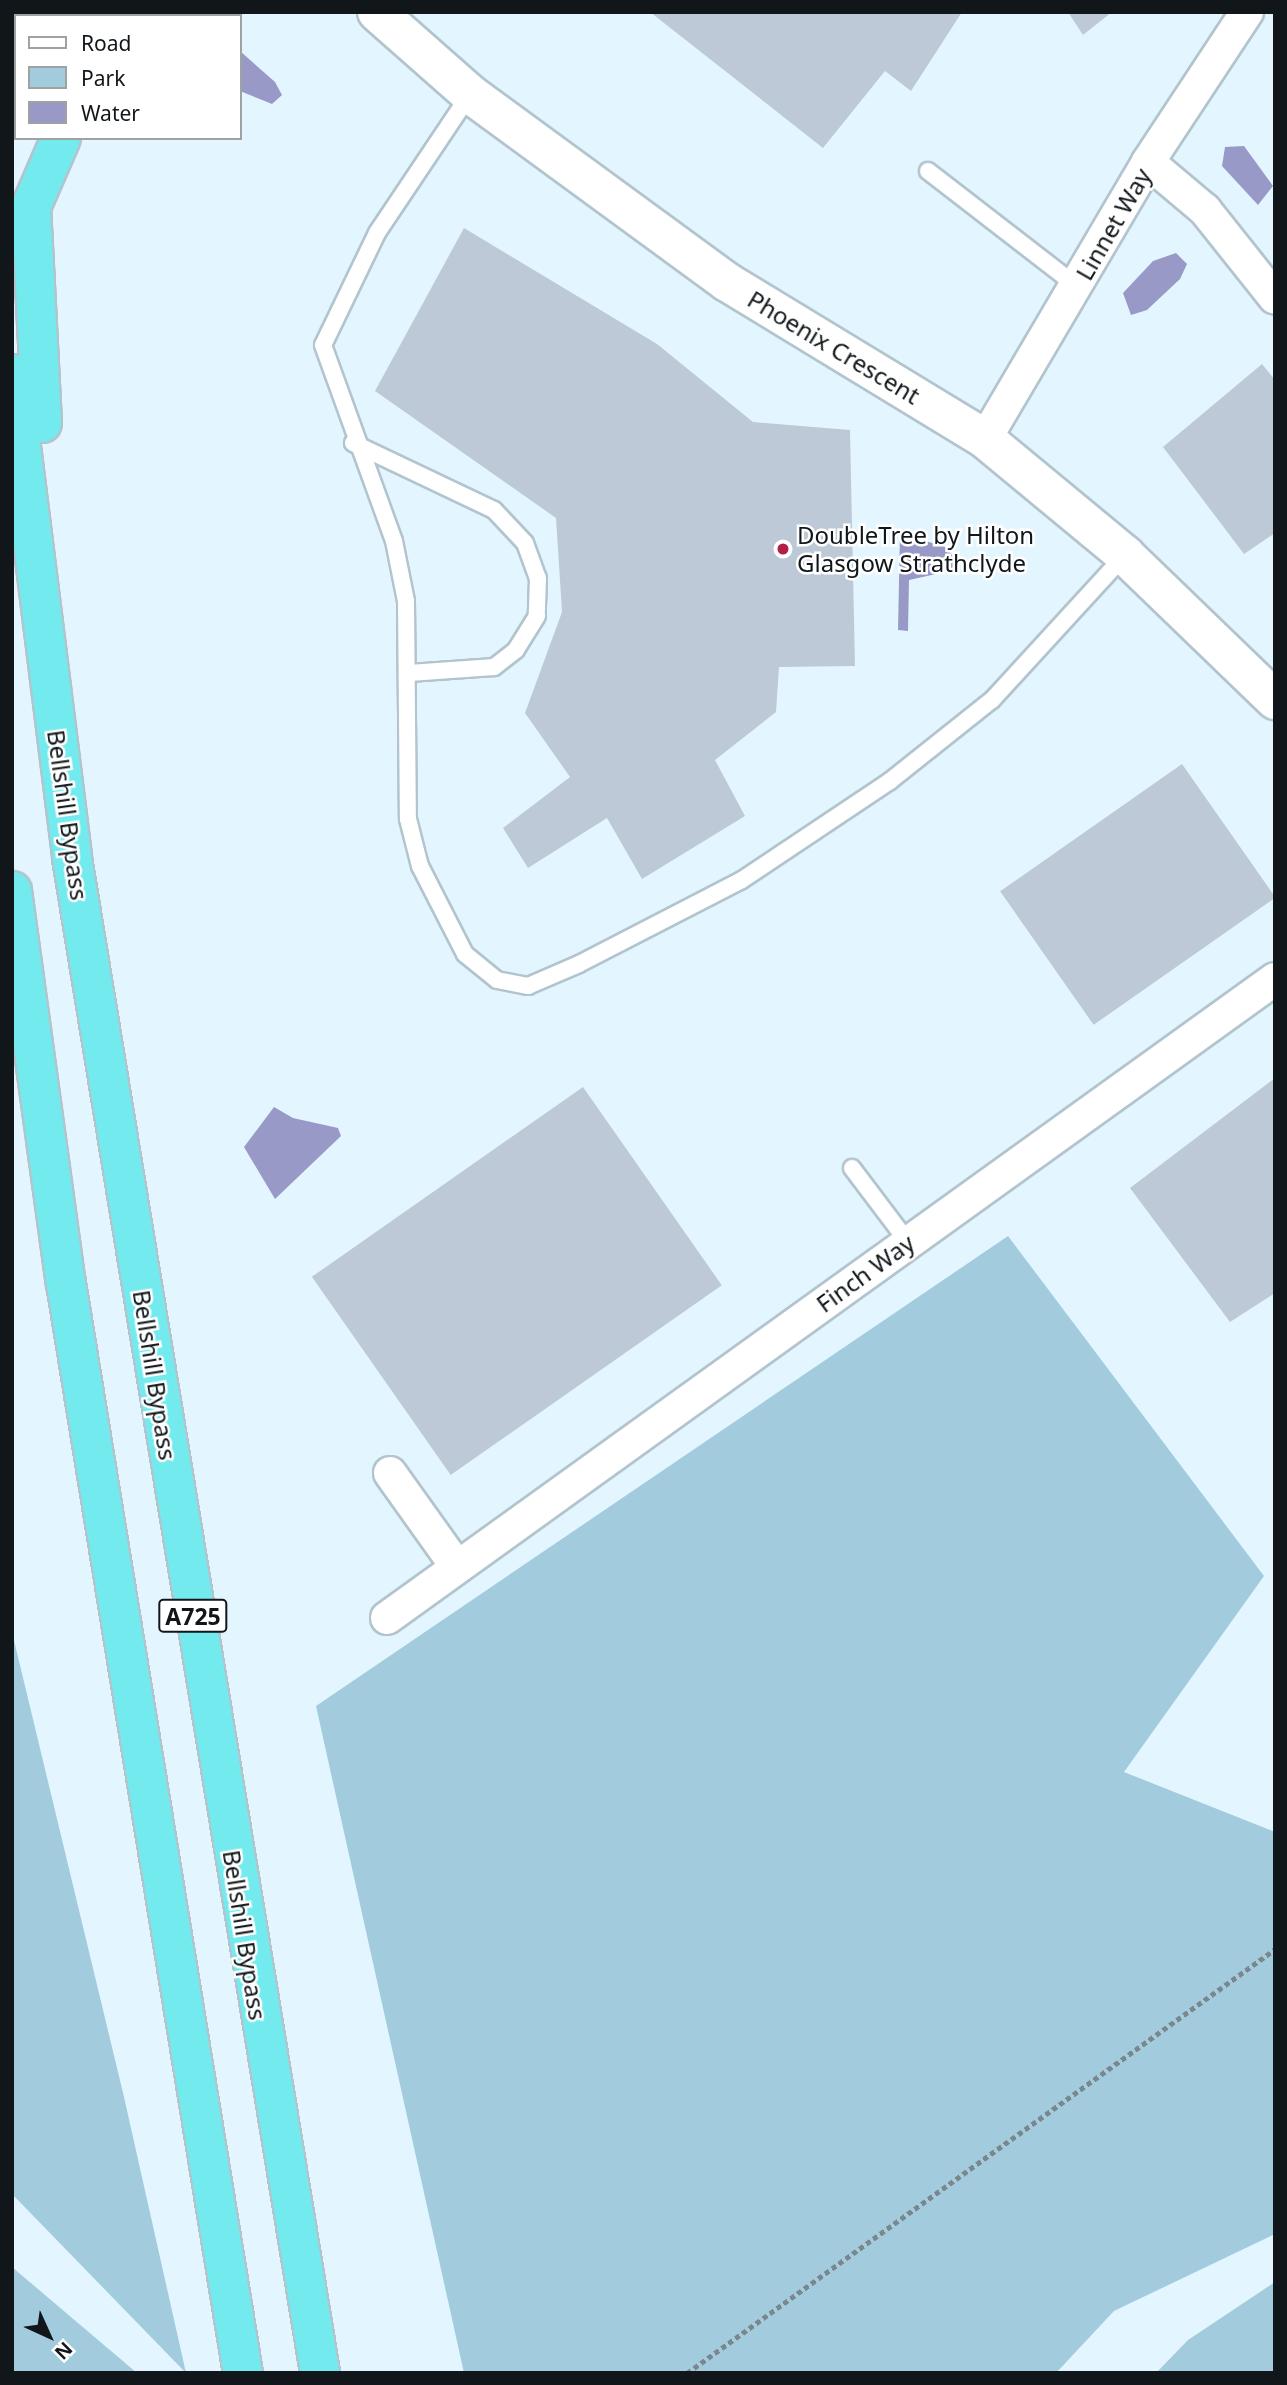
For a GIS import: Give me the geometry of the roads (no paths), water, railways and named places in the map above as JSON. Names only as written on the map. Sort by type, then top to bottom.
[{"type":"highway","points":[[60,140],[31,207],[72,858]]},
{"type":"highway","name":"Bellshill Bypass","points":[[12,374],[72,858],[320,2373]]},
{"type":"highway","name":"A725","points":[[12,891],[72,1324],[243,2373]]},
{"type":"street","name":"Phoenix Crescent","points":[[377,12],[470,94],[727,282],[985,439],[1125,555],[1275,700]]},
{"type":"street","name":"Linnet Way","points":[[985,439],[1148,162],[1247,12]]},
{"type":"street","points":[[1148,162],[1205,210],[1275,298]]},
{"type":"street","name":"Finch Way","points":[[387,1618],[1275,979]]},
{"type":"street","points":[[390,1473],[457,1567]]},
{"type":"lane","points":[[470,94],[377,233],[340,298],[323,345],[354,443],[394,541],[410,673],[408,818],[420,866],[465,954],[497,980],[528,986],[742,880],[890,781],[992,700],[1125,555]]},
{"type":"lane","points":[[928,171],[1077,286]]},
{"type":"lane","points":[[354,443],[494,510],[525,543],[538,578],[537,616],[516,650],[494,667],[410,673]]},
{"type":"lane","points":[[852,1168],[908,1242]]},
{"type":"water","points":[[242,53],[275,82],[282,95],[272,104],[242,92]]},
{"type":"water","points":[[1244,146],[1273,186],[1258,205],[1222,166],[1225,147]]},
{"type":"water","points":[[1176,253],[1187,264],[1180,279],[1147,310],[1131,315],[1123,293],[1153,261]]},
{"type":"water","points":[[900,533],[948,548],[959,569],[909,580],[908,631],[898,630]]},
{"type":"water","points":[[274,1107],[293,1118],[338,1128],[341,1136],[275,1199],[244,1147]]},
{"type":"place","name":"DoubleTree by Hilton Glasgow Strathclyde","points":[[783,549]]}]
